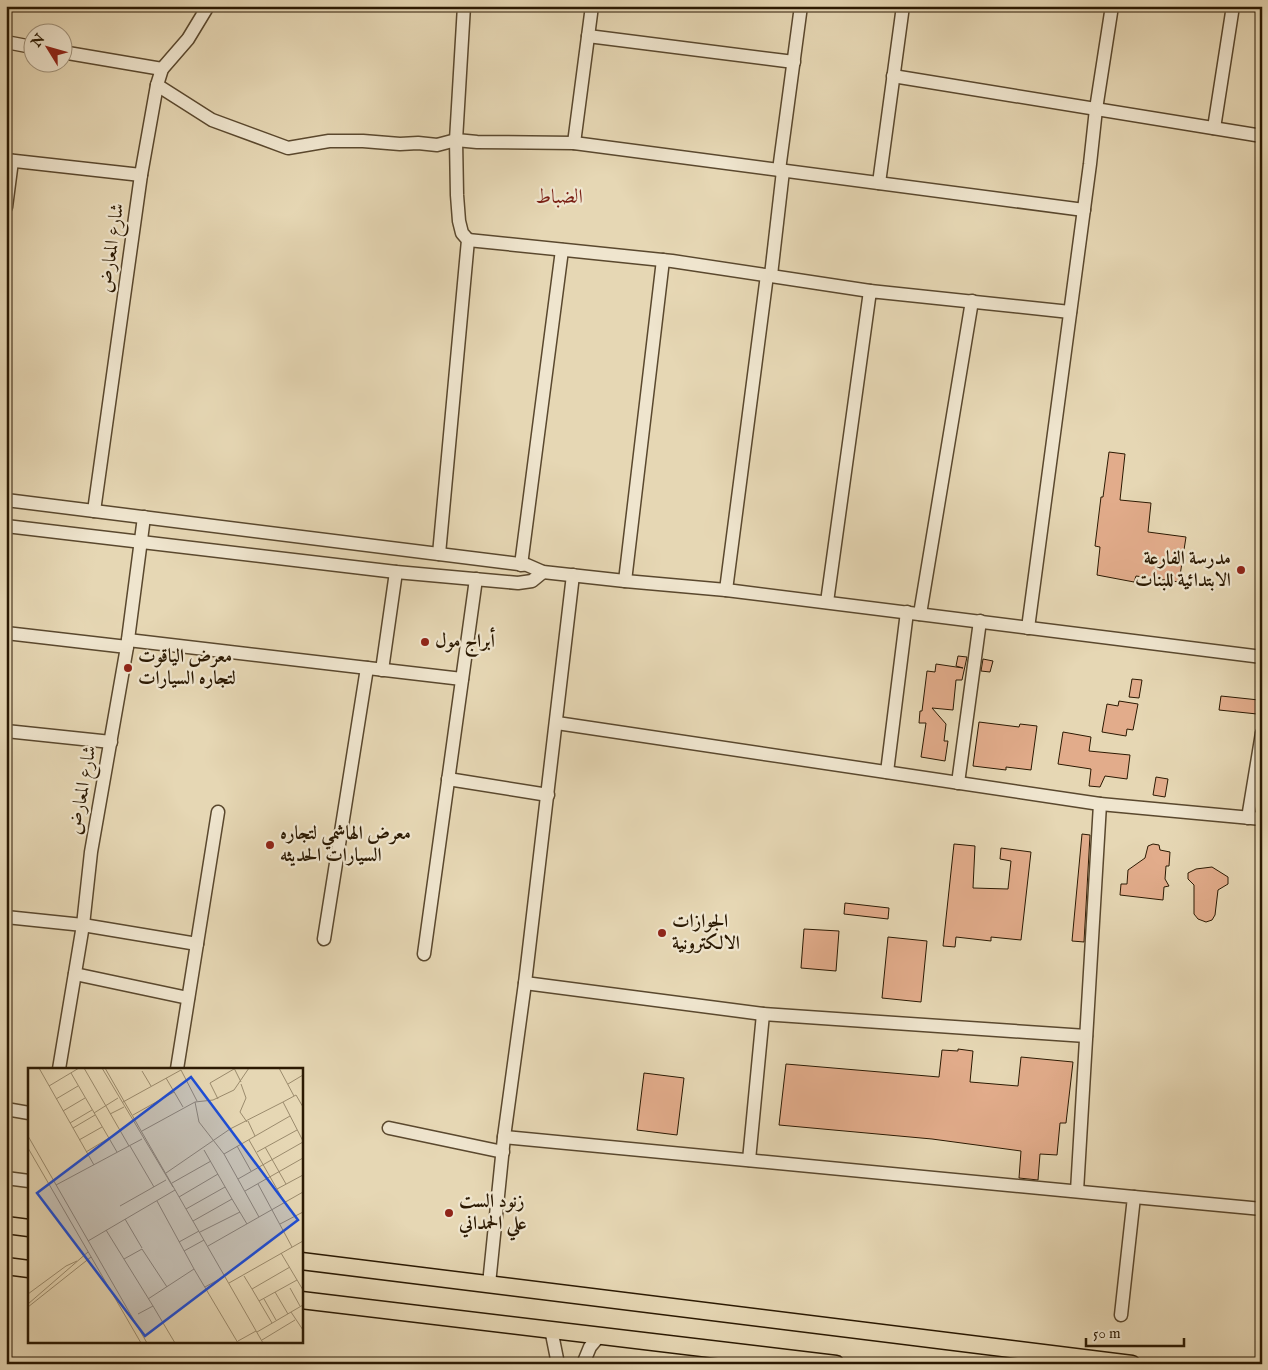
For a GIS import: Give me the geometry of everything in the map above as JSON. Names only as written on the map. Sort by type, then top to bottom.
[{"type":"main road","points":[[6,1225],[28,1228]]},
{"type":"main road","points":[[302,1261],[1132,1364]]},
{"type":"main road","points":[[6,1266],[28,1269]]},
{"type":"main road","points":[[302,1300],[836,1364]]},
{"type":"street","name":"شارع المعارض","points":[[94,511],[141,175],[157,85],[162,69],[188,39],[208,6]]},
{"type":"street","points":[[464,6],[456,140],[456,195],[462,234],[468,240],[663,260],[870,291],[1070,312]]},
{"type":"street","points":[[574,143],[592,6]]},
{"type":"street","points":[[726,590],[769,275],[801,6]]},
{"type":"street","points":[[879,183],[903,6]]},
{"type":"street","points":[[1028,628],[1096,109],[1112,6]]},
{"type":"street","points":[[1214,128],[1233,6]]},
{"type":"street","points":[[588,36],[794,62]]},
{"type":"street","points":[[6,42],[22,45]]},
{"type":"street","points":[[72,54],[162,69]]},
{"type":"street","points":[[894,76],[1262,136]]},
{"type":"street","points":[[157,85],[212,120],[288,148],[329,141],[437,144],[456,140],[574,143],[1084,210]]},
{"type":"street","points":[[6,208],[9,160],[141,175]]},
{"type":"street","points":[[439,554],[468,240]]},
{"type":"street","points":[[521,565],[562,250]]},
{"type":"street","points":[[625,581],[663,260]]},
{"type":"street","points":[[827,602],[870,291]]},
{"type":"street","points":[[920,614],[972,301]]},
{"type":"street","points":[[6,500],[439,554],[533,567],[543,572],[726,590],[1262,657]]},
{"type":"street","name":"شارع المعارض","points":[[59,1068],[83,925],[92,852],[128,644],[144,517]]},
{"type":"street","points":[[6,526],[396,572],[476,579],[525,583],[532,581],[543,572]]},
{"type":"street","points":[[382,670],[396,572]]},
{"type":"street","points":[[489,1284],[504,1137],[525,983],[573,575]]},
{"type":"street","points":[[424,954],[476,579]]},
{"type":"street","points":[[887,772],[907,612]]},
{"type":"street","points":[[958,783],[980,621]]},
{"type":"street","points":[[6,633],[462,679]]},
{"type":"street","points":[[324,939],[367,668]]},
{"type":"street","points":[[556,723],[1100,804],[1262,819]]},
{"type":"street","points":[[6,731],[111,742]]},
{"type":"street","points":[[1248,818],[1262,733]]},
{"type":"street","points":[[448,779],[548,795]]},
{"type":"street","points":[[1077,1191],[1100,804]]},
{"type":"street","points":[[177,1068],[218,812]]},
{"type":"street","points":[[6,918],[83,925],[197,944]]},
{"type":"street","points":[[75,974],[188,998]]},
{"type":"street","points":[[525,983],[762,1014],[1086,1036]]},
{"type":"street","points":[[749,1160],[762,1014]]},
{"type":"street","points":[[6,1109],[28,1113]]},
{"type":"street","points":[[389,1128],[503,1152]]},
{"type":"street","points":[[504,1137],[1262,1209]]},
{"type":"street","points":[[6,1178],[28,1181]]},
{"type":"street","points":[[1121,1315],[1134,1197]]},
{"type":"street","points":[[551,1329],[558,1364]]},
{"type":"street","points":[[583,1364],[590,1347],[600,1335]]},
{"type":"building","points":[[1109,452],[1125,454],[1120,500],[1151,503],[1148,532],[1186,537],[1179,582],[1136,576],[1134,582],[1097,575],[1100,547],[1095,546]]},
{"type":"building","points":[[958,656],[967,657],[962,680],[956,680],[953,710],[932,708],[946,724],[944,741],[948,741],[945,761],[921,757],[926,723],[919,723],[927,671],[935,672],[936,664],[963,668],[956,666]]},
{"type":"building","points":[[983,659],[993,661],[990,672],[981,671]]},
{"type":"building","points":[[1132,679],[1142,680],[1139,698],[1129,697]]},
{"type":"building","points":[[1221,696],[1259,700],[1257,714],[1219,710]]},
{"type":"building","points":[[1119,701],[1138,704],[1133,730],[1127,729],[1126,736],[1102,732],[1107,704],[1118,706]]},
{"type":"building","points":[[979,722],[1019,727],[1020,724],[1037,726],[1031,770],[1006,767],[1006,770],[973,766]]},
{"type":"building","points":[[1063,732],[1091,737],[1089,751],[1130,755],[1127,779],[1105,776],[1100,787],[1089,786],[1091,769],[1058,764]]},
{"type":"building","points":[[1156,777],[1168,779],[1165,797],[1153,795]]},
{"type":"building","points":[[1082,834],[1090,835],[1084,942],[1072,941]]},
{"type":"building","points":[[954,844],[975,846],[973,888],[1008,889],[1011,861],[1000,859],[1001,848],[1031,852],[1021,940],[991,937],[991,941],[956,937],[955,947],[943,946]]},
{"type":"building","points":[[1153,844],[1159,845],[1160,850],[1170,852],[1169,866],[1166,866],[1165,879],[1169,886],[1164,887],[1163,900],[1120,895],[1121,884],[1127,884],[1128,870],[1145,858],[1148,846]]},
{"type":"building","points":[[1212,867],[1228,877],[1228,884],[1218,890],[1215,915],[1212,920],[1206,922],[1198,919],[1194,914],[1194,885],[1188,879],[1188,873],[1196,869]]},
{"type":"building","points":[[845,903],[889,908],[888,919],[844,914]]},
{"type":"building","points":[[804,929],[839,931],[836,971],[801,968]]},
{"type":"building","points":[[888,937],[927,941],[921,1002],[882,998]]},
{"type":"building","points":[[958,1049],[973,1051],[970,1082],[1018,1086],[1021,1057],[1073,1062],[1066,1123],[1060,1123],[1057,1155],[1040,1154],[1038,1180],[1019,1178],[1021,1151],[932,1139],[779,1125],[786,1064],[939,1077],[942,1050],[958,1051]]},
{"type":"building","points":[[644,1073],[684,1078],[677,1135],[637,1130]]},
{"type":"place","name":"مدرسة الفارعة الابتدائية للبنات","points":[[1241,570]]},
{"type":"place","name":"أبراج مول","points":[[425,642]]},
{"type":"place","name":"معرض الياقوت لتجاره السيارات","points":[[128,668]]},
{"type":"place","name":"معرض الهاشمي لتجاره السيارات الحديثه","points":[[270,845]]},
{"type":"place","name":"الجوازات الالكترونية","points":[[662,933]]},
{"type":"place","name":"زنود الست علي الحمداني","points":[[449,1213]]},
{"type":"district","name":"الضباط","points":[[559,197]]}]
